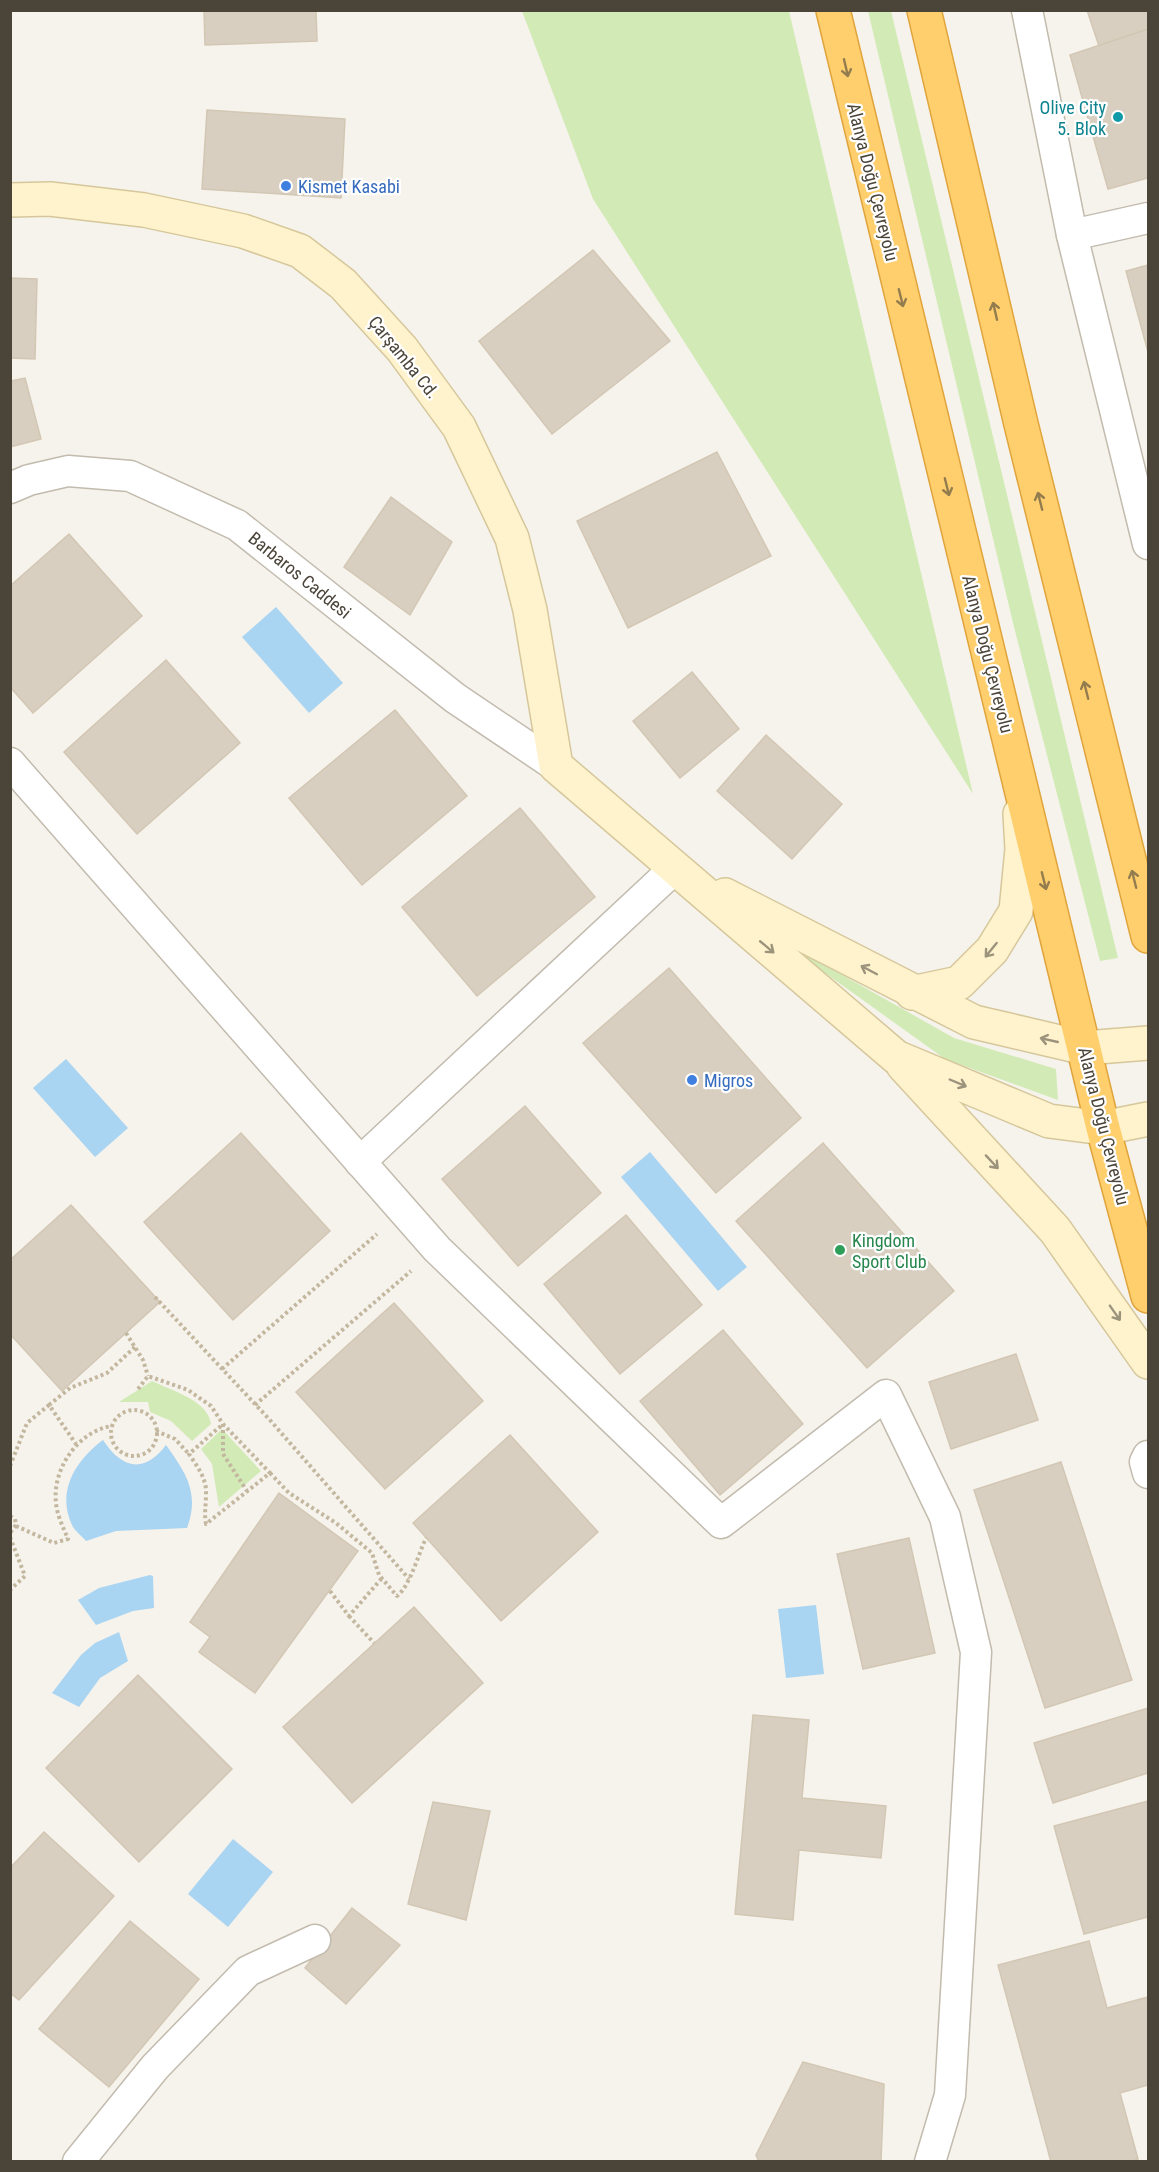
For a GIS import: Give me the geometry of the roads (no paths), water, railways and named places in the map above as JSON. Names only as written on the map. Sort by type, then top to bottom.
[{"type":"highway","name":"Alanya Doğu Çevreyolu","points":[[833,10],[1103,1128],[1149,1296]]},
{"type":"highway","points":[[924,10],[1027,447],[1149,936]]},
{"type":"street","points":[[1028,10],[1072,235],[1143,498],[1149,544]]},
{"type":"street","name":"Çarşamba Cd.","points":[[10,200],[50,199],[144,210],[243,231],[300,251],[343,284],[402,349],[459,427],[512,538],[530,610],[556,766]]},
{"type":"street","points":[[1072,235],[1149,218]]},
{"type":"street","name":"Barbaros Caddesi","points":[[10,488],[29,480],[68,471],[130,476],[237,525],[455,698],[556,766]]},
{"type":"street","points":[[10,763],[437,1249],[721,1523],[886,1395],[945,1517],[976,1652],[950,2094],[930,2162]]},
{"type":"street","points":[[556,766],[896,1057],[1055,1230],[1149,1362]]},
{"type":"street","points":[[912,993],[959,983],[992,950],[1016,911],[1022,849],[1017,774]]},
{"type":"street","points":[[360,1162],[674,869]]},
{"type":"street","points":[[674,869],[912,993],[974,1022],[1085,1048],[1149,1042]]},
{"type":"street","points":[[896,1057],[1048,1121],[1103,1128],[1149,1119]]},
{"type":"street","points":[[1149,1456],[1145,1462],[1149,1473]]},
{"type":"street","points":[[78,2162],[155,2067],[248,1971],[315,1941]]},
{"type":"water","points":[[276,607],[343,683],[309,713],[242,637]]},
{"type":"water","points":[[66,1059],[128,1128],[95,1157],[33,1088]]},
{"type":"water","points":[[650,1152],[747,1267],[718,1291],[621,1177]]},
{"type":"water","points":[[103,1440],[118,1457],[133,1464],[150,1461],[166,1445],[180,1465],[189,1484],[192,1504],[187,1528],[116,1531],[86,1541],[76,1531],[68,1514],[67,1489],[84,1457]]},
{"type":"water","points":[[153,1576],[154,1608],[133,1611],[96,1625],[78,1600],[99,1588]]},
{"type":"water","points":[[816,1605],[824,1674],[786,1678],[778,1609]]},
{"type":"water","points":[[119,1632],[128,1661],[100,1678],[79,1707],[52,1693],[81,1655],[95,1643]]},
{"type":"water","points":[[233,1839],[273,1872],[228,1927],[188,1894]]},
{"type":"place","name":"Olive City 5. Blok","points":[[1118,117]]},
{"type":"place","name":"Kismet Kasabi","points":[[286,186]]},
{"type":"place","name":"Migros","points":[[692,1080]]},
{"type":"place","name":"Kingdom Sport Club","points":[[840,1250]]}]
